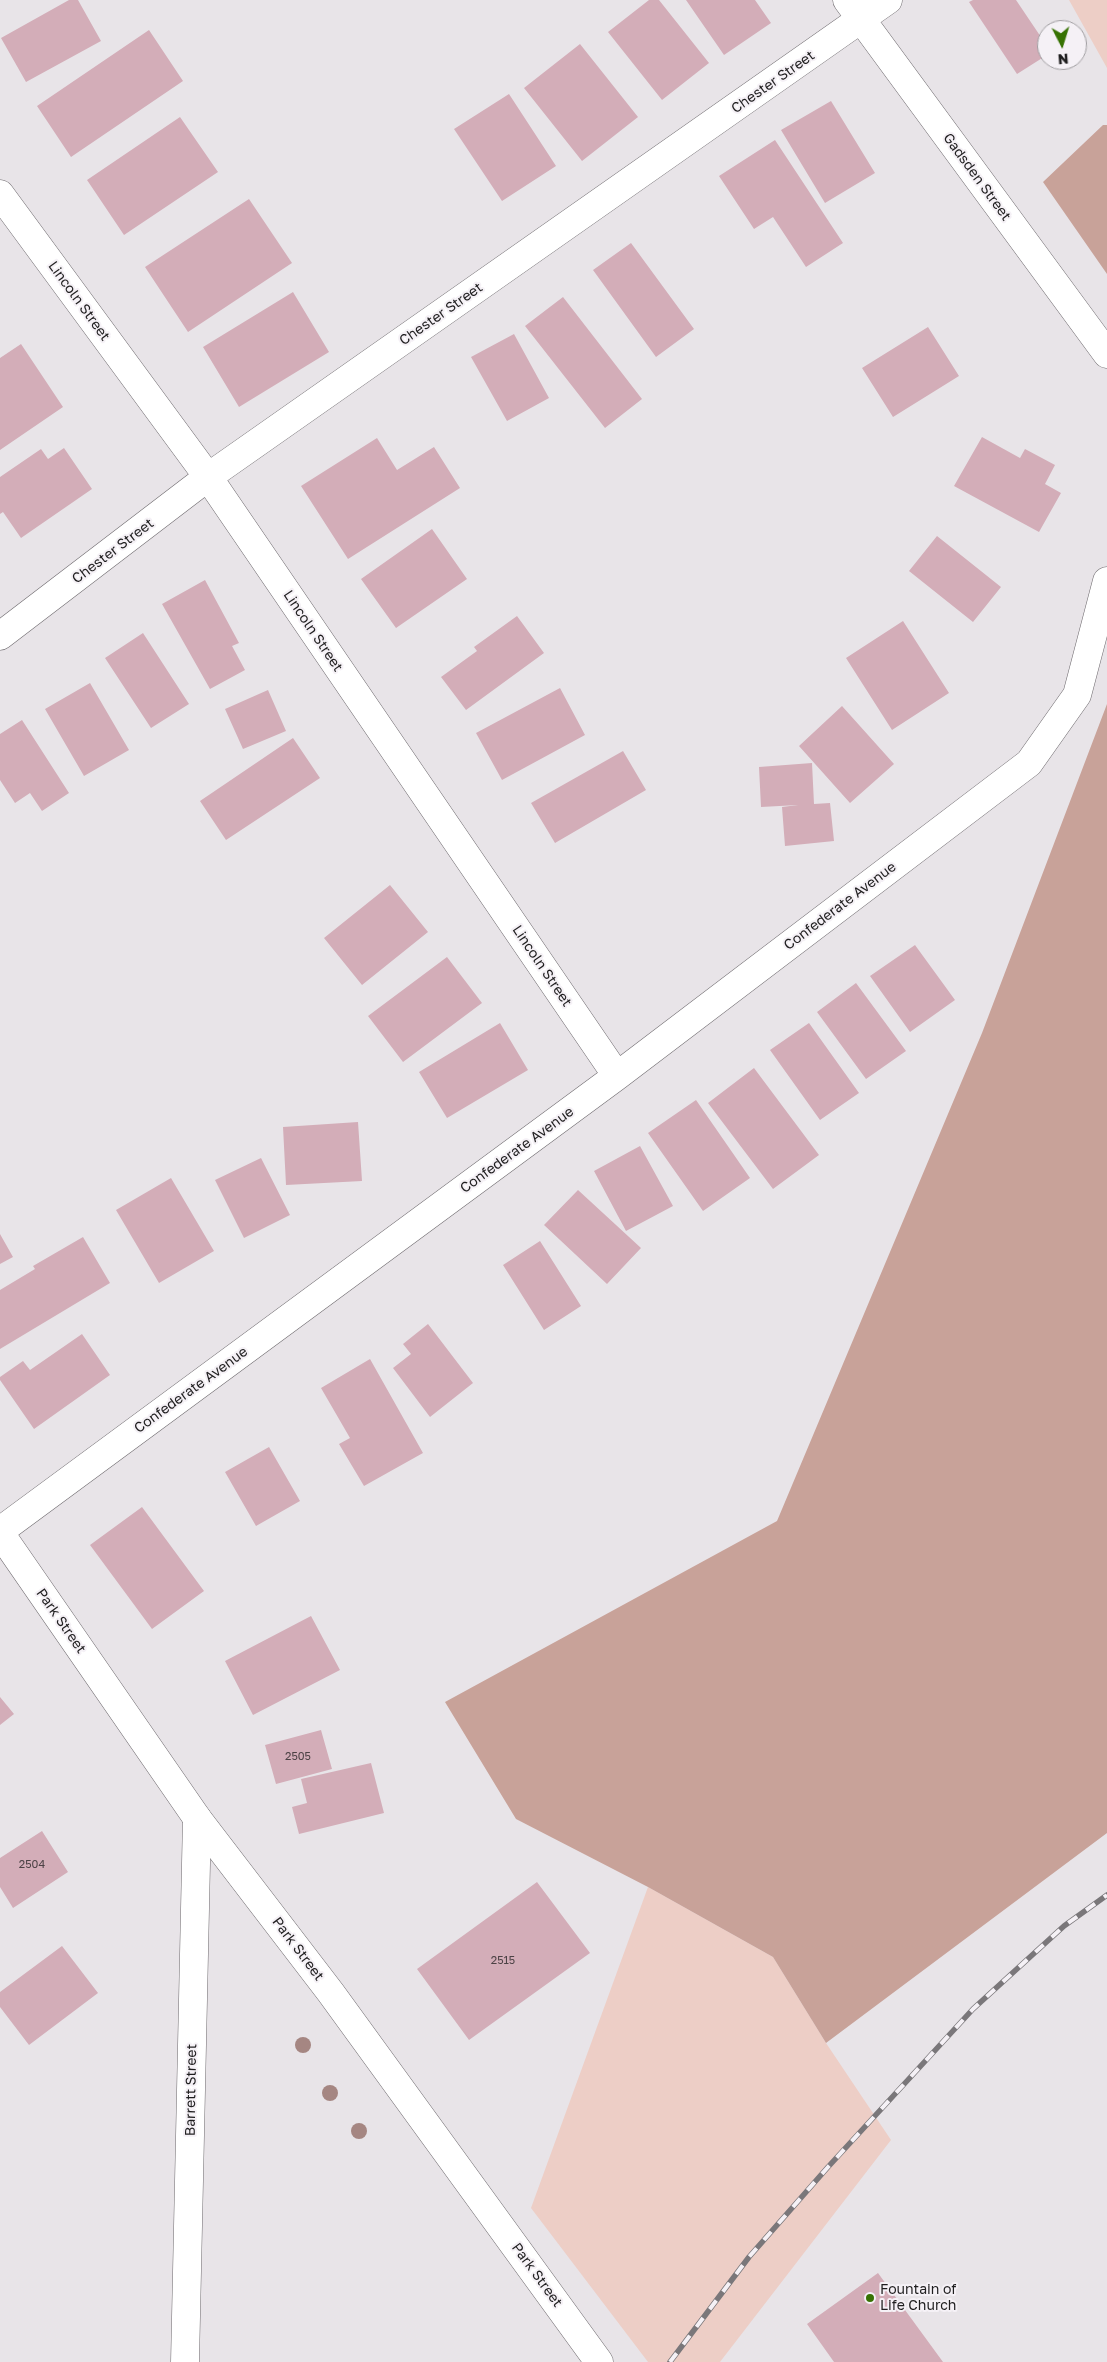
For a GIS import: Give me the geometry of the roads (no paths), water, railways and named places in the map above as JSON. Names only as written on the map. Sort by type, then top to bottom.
[{"type":"street","name":"Chester Street","points":[[0,636],[208,477],[854,10],[888,0]]},
{"type":"street","name":"Gadsden Street","points":[[854,10],[1107,354]]},
{"type":"street","name":"Lincoln Street","points":[[0,194],[208,477],[617,1076]]},
{"type":"street","name":"Confederate Avenue","points":[[0,1532],[617,1076],[1030,763],[1077,695],[1107,581]]},
{"type":"street","name":"Park Street","points":[[0,1532],[197,1818],[331,1993],[599,2362]]},
{"type":"street","name":"Barrett Street","points":[[185,2362],[197,1818]]},
{"type":"railway","points":[[670,2362],[749,2257],[828,2167],[973,2009],[1064,1926],[1107,1895]]},
{"type":"place","name":"Fountain of Life Church","points":[[870,2298]]}]
